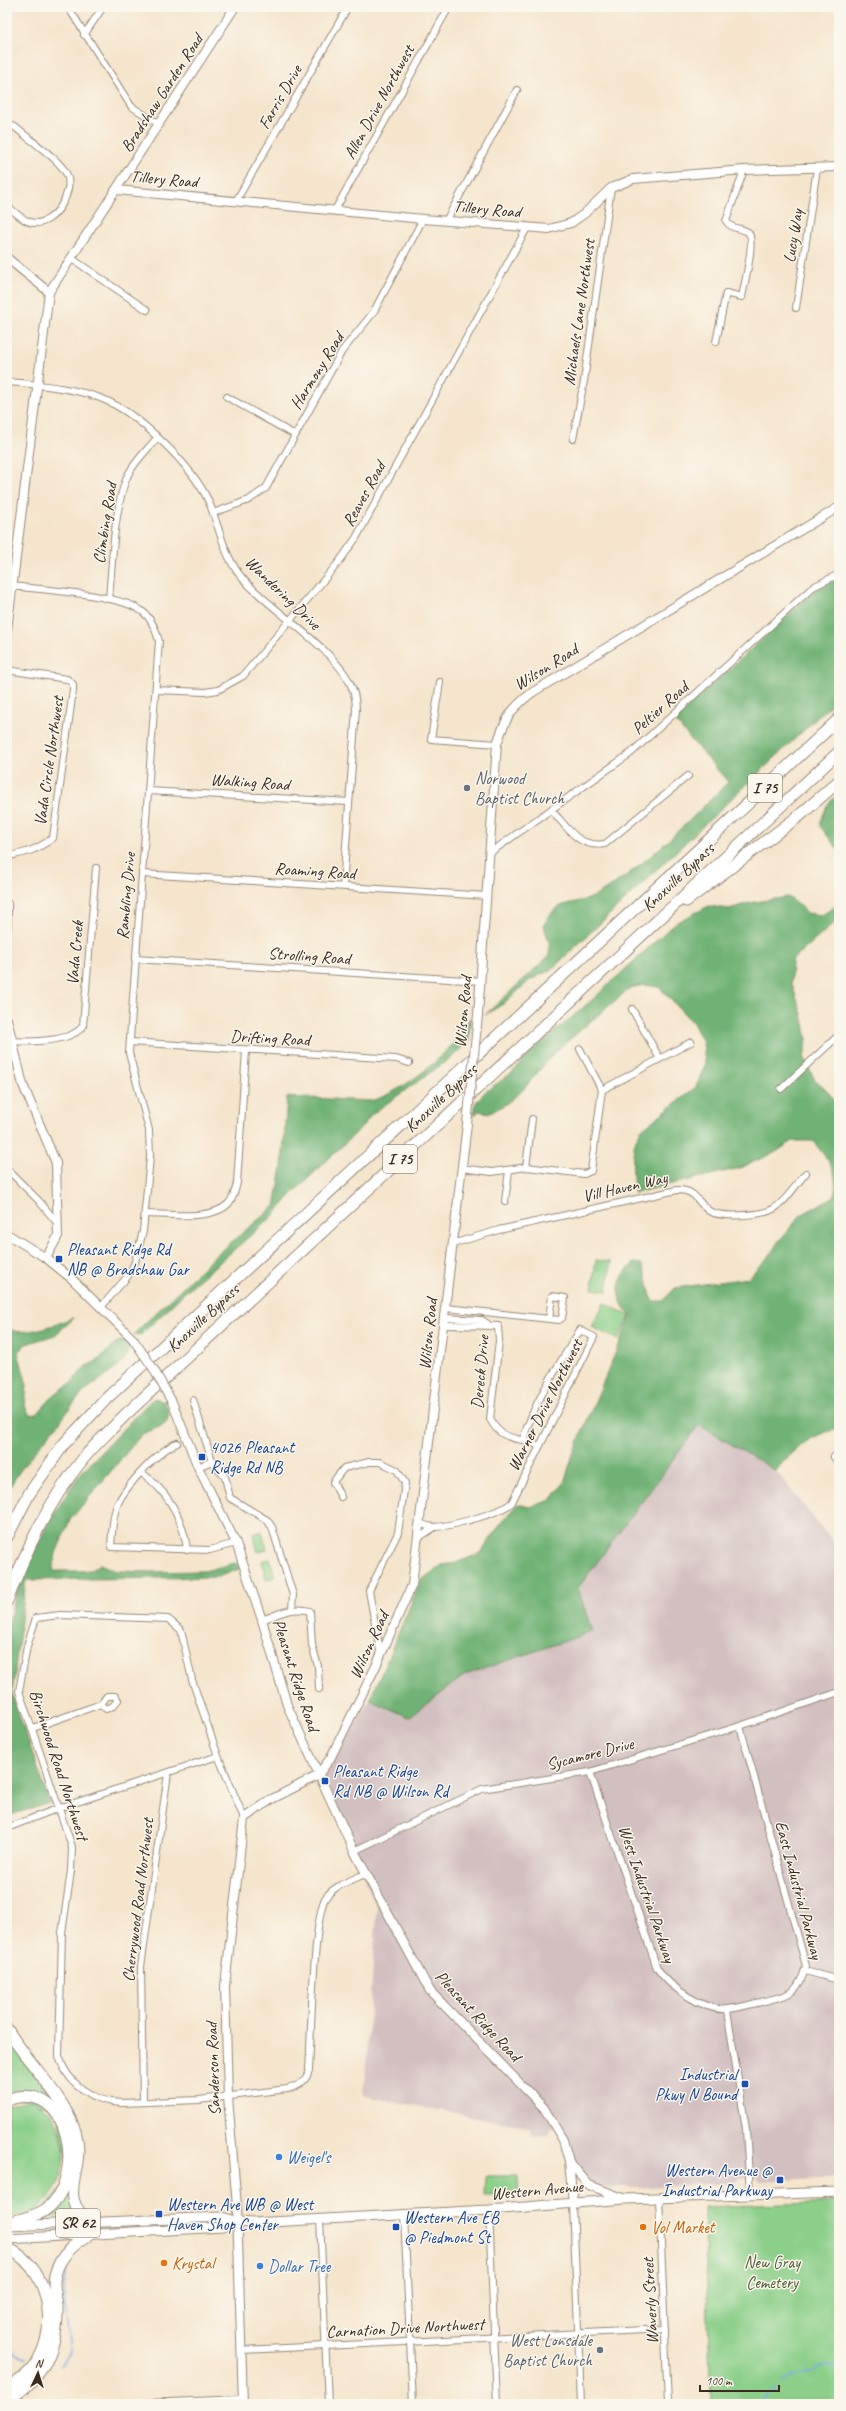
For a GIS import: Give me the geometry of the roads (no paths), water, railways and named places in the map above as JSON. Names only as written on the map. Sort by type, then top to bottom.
[{"type":"highway","name":"Knoxville Bypass","points":[[7,1537],[29,1494],[59,1452],[107,1398],[839,719]]},
{"type":"highway","name":"Knoxville Bypass","points":[[7,1601],[26,1552],[53,1501],[83,1458],[118,1422],[666,911],[839,752]]},
{"type":"highway","points":[[666,911],[688,900],[799,816],[839,781]]},
{"type":"highway","points":[[7,2029],[70,2118],[78,2148],[77,2168],[72,2190],[72,2201],[77,2212],[92,2228],[69,2249],[59,2264],[54,2276],[57,2327],[47,2361],[37,2376],[7,2400]]},
{"type":"highway","points":[[7,2100],[33,2096],[52,2107],[64,2128],[69,2162],[63,2184],[50,2205],[30,2217],[7,2223]]},
{"type":"highway","points":[[7,2248],[24,2258],[36,2273],[48,2303],[49,2319],[46,2341],[33,2367],[16,2383],[7,2387]]},
{"type":"main road","name":"Western Avenue","points":[[7,2226],[92,2228],[223,2227],[237,2222],[253,2223],[320,2218],[489,2210],[625,2199],[839,2192]]},
{"type":"main road","name":"Western Avenue","points":[[7,2239],[92,2228]]},
{"type":"street","points":[[68,7],[84,36],[132,106],[160,125]]},
{"type":"street","points":[[84,36],[103,7]]},
{"type":"street","name":"Bradshaw Garden Road","points":[[7,630],[49,292],[160,125],[235,7]]},
{"type":"street","name":"Farris Drive","points":[[236,200],[348,7]]},
{"type":"street","name":"Allen Drive Northwest","points":[[335,210],[449,7]]},
{"type":"street","points":[[446,221],[517,90]]},
{"type":"street","points":[[7,124],[15,127],[62,167],[67,175],[69,184],[67,194],[61,205],[51,217],[43,221],[35,223],[24,219],[7,206]]},
{"type":"street","name":"Tillery Road","points":[[117,190],[236,200],[423,220],[527,228],[549,228],[571,223],[584,214],[610,188],[625,181],[642,177],[744,170],[839,167]]},
{"type":"street","name":"Lucy Way","points":[[796,308],[817,168]]},
{"type":"street","points":[[716,342],[726,294],[742,297],[751,245],[751,236],[748,232],[732,228],[726,220],[744,170]]},
{"type":"street","name":"Michaels Lane Northwest","points":[[574,439],[584,381],[610,188]]},
{"type":"street","name":"Harmony Road","points":[[213,513],[249,500],[266,488],[342,351],[374,313],[423,220]]},
{"type":"street","name":"Reaves Road","points":[[156,690],[205,692],[218,690],[242,676],[288,620],[339,562],[356,538],[527,228]]},
{"type":"street","points":[[7,258],[49,292]]},
{"type":"street","points":[[71,258],[147,310]]},
{"type":"street","name":"Wandering Drive","points":[[7,382],[37,385],[104,399],[117,406],[157,438],[191,473],[201,487],[213,513],[222,542],[236,570],[254,589],[336,663],[346,677],[353,691],[356,715],[343,886]]},
{"type":"street","points":[[227,397],[295,435]]},
{"type":"street","name":"Climbing Road","points":[[109,599],[115,539],[125,481],[137,461],[157,438]]},
{"type":"street","name":"Wilson Road","points":[[317,1776],[330,1759],[381,1656],[409,1595],[420,1523],[467,1124],[481,981],[497,744],[504,723],[515,705],[532,692],[839,507]]},
{"type":"street","name":"Peltier Road","points":[[490,852],[552,811],[632,754],[813,587],[839,574]]},
{"type":"street","name":"Rambling Drive","points":[[12,586],[109,599],[136,607],[149,617],[154,625],[159,641],[130,1042],[130,1053],[150,1141],[145,1214],[135,1262],[128,1276],[102,1306]]},
{"type":"street","name":"Vada Circle Northwest","points":[[7,670],[61,677],[73,684],[58,813],[53,838],[40,848],[22,854],[7,856]]},
{"type":"street","points":[[440,682],[431,739],[497,744]]},
{"type":"street","points":[[552,811],[581,842],[593,846],[605,844],[688,776]]},
{"type":"street","name":"Walking Road","points":[[148,791],[349,802]]},
{"type":"street","name":"Vada Creek","points":[[9,1041],[41,1040],[72,1035],[79,1032],[83,1026],[96,868]]},
{"type":"street","name":"Roaming Road","points":[[142,874],[486,896]]},
{"type":"street","points":[[7,904],[7,927]]},
{"type":"street","name":"Strolling Road","points":[[135,959],[481,981]]},
{"type":"street","points":[[632,1009],[660,1059]]},
{"type":"street","points":[[7,1018],[9,1041],[23,1085],[56,1163],[58,1236],[46,1258]]},
{"type":"street","points":[[781,1089],[839,1035]]},
{"type":"street","name":"Drifting Road","points":[[130,1042],[246,1051],[396,1059],[409,1063]]},
{"type":"street","points":[[602,1090],[691,1042]]},
{"type":"street","points":[[461,1168],[492,1172],[526,1167],[584,1174],[591,1171],[602,1090],[580,1049]]},
{"type":"street","points":[[145,1214],[209,1214],[220,1210],[232,1199],[237,1183],[246,1051]]},
{"type":"street","points":[[526,1167],[532,1119]]},
{"type":"street","points":[[7,1168],[39,1201],[58,1224]]},
{"type":"street","points":[[505,1201],[509,1170]]},
{"type":"street","name":"Vill Haven Way","points":[[452,1244],[499,1230],[678,1190],[692,1193],[705,1207],[718,1215],[766,1212],[777,1206],[806,1173]]},
{"type":"street","name":"Pleasant Ridge Road","points":[[7,1234],[46,1258],[102,1306],[133,1339],[153,1368],[172,1402],[198,1467],[236,1543],[262,1620],[287,1705],[317,1776],[365,1874],[430,1991],[544,2108],[563,2140],[569,2161],[573,2204]]},
{"type":"street","points":[[446,1308],[549,1319]]},
{"type":"street","name":"Dereck Drive","points":[[444,1322],[481,1327],[489,1324],[498,1326],[499,1341],[490,1419],[500,1434],[539,1446]]},
{"type":"street","name":"Warner Drive Northwest","points":[[420,1523],[435,1527],[497,1512],[507,1508],[594,1337],[580,1330],[546,1387],[527,1426],[523,1440]]},
{"type":"street","points":[[193,1400],[212,1462],[225,1477],[230,1498],[267,1520],[270,1524],[290,1583],[293,1595],[292,1609]]},
{"type":"street","points":[[177,1443],[160,1454],[142,1473],[117,1506],[112,1525],[111,1547],[210,1550],[236,1543]]},
{"type":"street","points":[[834,1458],[839,1463]]},
{"type":"street","points":[[198,1467],[212,1462]]},
{"type":"street","points":[[341,1497],[333,1482],[335,1477],[344,1468],[369,1462],[380,1462],[397,1470],[405,1483],[398,1534],[369,1591],[381,1656]]},
{"type":"street","points":[[142,1473],[152,1480],[170,1501],[184,1530],[187,1550]]},
{"type":"street","points":[[418,1538],[435,1527]]},
{"type":"street","points":[[262,1620],[292,1609],[301,1608],[310,1611],[319,1688]]},
{"type":"street","name":"Birchwood Road Northwest","points":[[218,1756],[192,1680],[180,1630],[168,1619],[60,1615],[36,1618],[27,1646],[18,1691],[33,1728],[70,1837],[72,1858],[61,1939],[59,2056],[64,2070],[76,2085],[92,2096],[101,2100],[111,2102],[143,2102],[228,2097],[295,2087],[300,2084],[308,2076],[320,1912],[322,1904],[331,1892],[365,1874]]},
{"type":"street","name":"Sycamore Drive","points":[[354,1852],[482,1789],[590,1772],[740,1726],[839,1692]]},
{"type":"street","points":[[33,1728],[101,1704]]},
{"type":"street","name":"East Industrial Parkway","points":[[727,2010],[790,1995],[802,1982],[806,1966],[740,1726]]},
{"type":"street","points":[[7,1828],[59,1808],[218,1756],[244,1818],[272,1799],[317,1776]]},
{"type":"street","name":"West Industrial Parkway","points":[[590,1772],[657,1968],[663,1978],[682,1994],[695,2000],[727,2010]]},
{"type":"street","name":"Cherrywood Road Northwest","points":[[143,2102],[141,1968],[168,1773]]},
{"type":"street","name":"Sanderson Road","points":[[243,2402],[237,2222],[228,2097],[225,1986],[244,1818]]},
{"type":"street","points":[[805,1971],[839,1980]]},
{"type":"street","points":[[727,2010],[746,2129],[750,2194]]},
{"type":"street","points":[[569,2161],[576,2173],[589,2185],[625,2199]]},
{"type":"street","name":"Waverly Street","points":[[659,2198],[668,2404]]},
{"type":"street","points":[[573,2204],[580,2333],[581,2404]]},
{"type":"street","points":[[489,2210],[498,2404]]},
{"type":"street","points":[[404,2215],[413,2404]]},
{"type":"street","points":[[320,2218],[328,2404]]},
{"type":"street","name":"Carnation Drive Northwest","points":[[242,2350],[665,2329]]},
{"type":"street","points":[[121,2404],[243,2402]]},
{"type":"waterway","points":[[61,2366],[70,2352],[63,2286],[68,2265]]},
{"type":"waterway","points":[[7,2346],[17,2355],[26,2358]]},
{"type":"waterway","points":[[781,2382],[787,2378],[812,2372],[823,2365],[839,2366]]},
{"type":"waterway","points":[[761,2404],[768,2393],[775,2388]]},
{"type":"place","name":"Norwood Baptist Church","points":[[467,788]]},
{"type":"place","name":"Pleasant Ridge Rd NB @ Bradshaw Gar","points":[[59,1259]]},
{"type":"place","name":"4026 Pleasant Ridge Rd NB","points":[[202,1457]]},
{"type":"place","name":"Pleasant Ridge Rd NB @ Wilson Rd","points":[[325,1781]]},
{"type":"place","name":"Industrial Pkwy N Bound","points":[[745,2084]]},
{"type":"place","name":"Weigel's","points":[[279,2157]]},
{"type":"place","name":"Western Avenue @ Industrial Parkway","points":[[780,2180]]},
{"type":"place","name":"Western Ave WB @ West Haven Shop Center","points":[[159,2214]]},
{"type":"place","name":"Western Ave EB @ Piedmont St","points":[[396,2227]]},
{"type":"place","name":"Vol Market","points":[[643,2227]]},
{"type":"place","name":"Krystal","points":[[164,2263]]},
{"type":"place","name":"Dollar Tree","points":[[260,2266]]},
{"type":"place","name":"West Lonsdale Baptist Church","points":[[600,2350]]},
{"type":"park label","name":"New Gray Cemetery","points":[[772,2272]]}]
